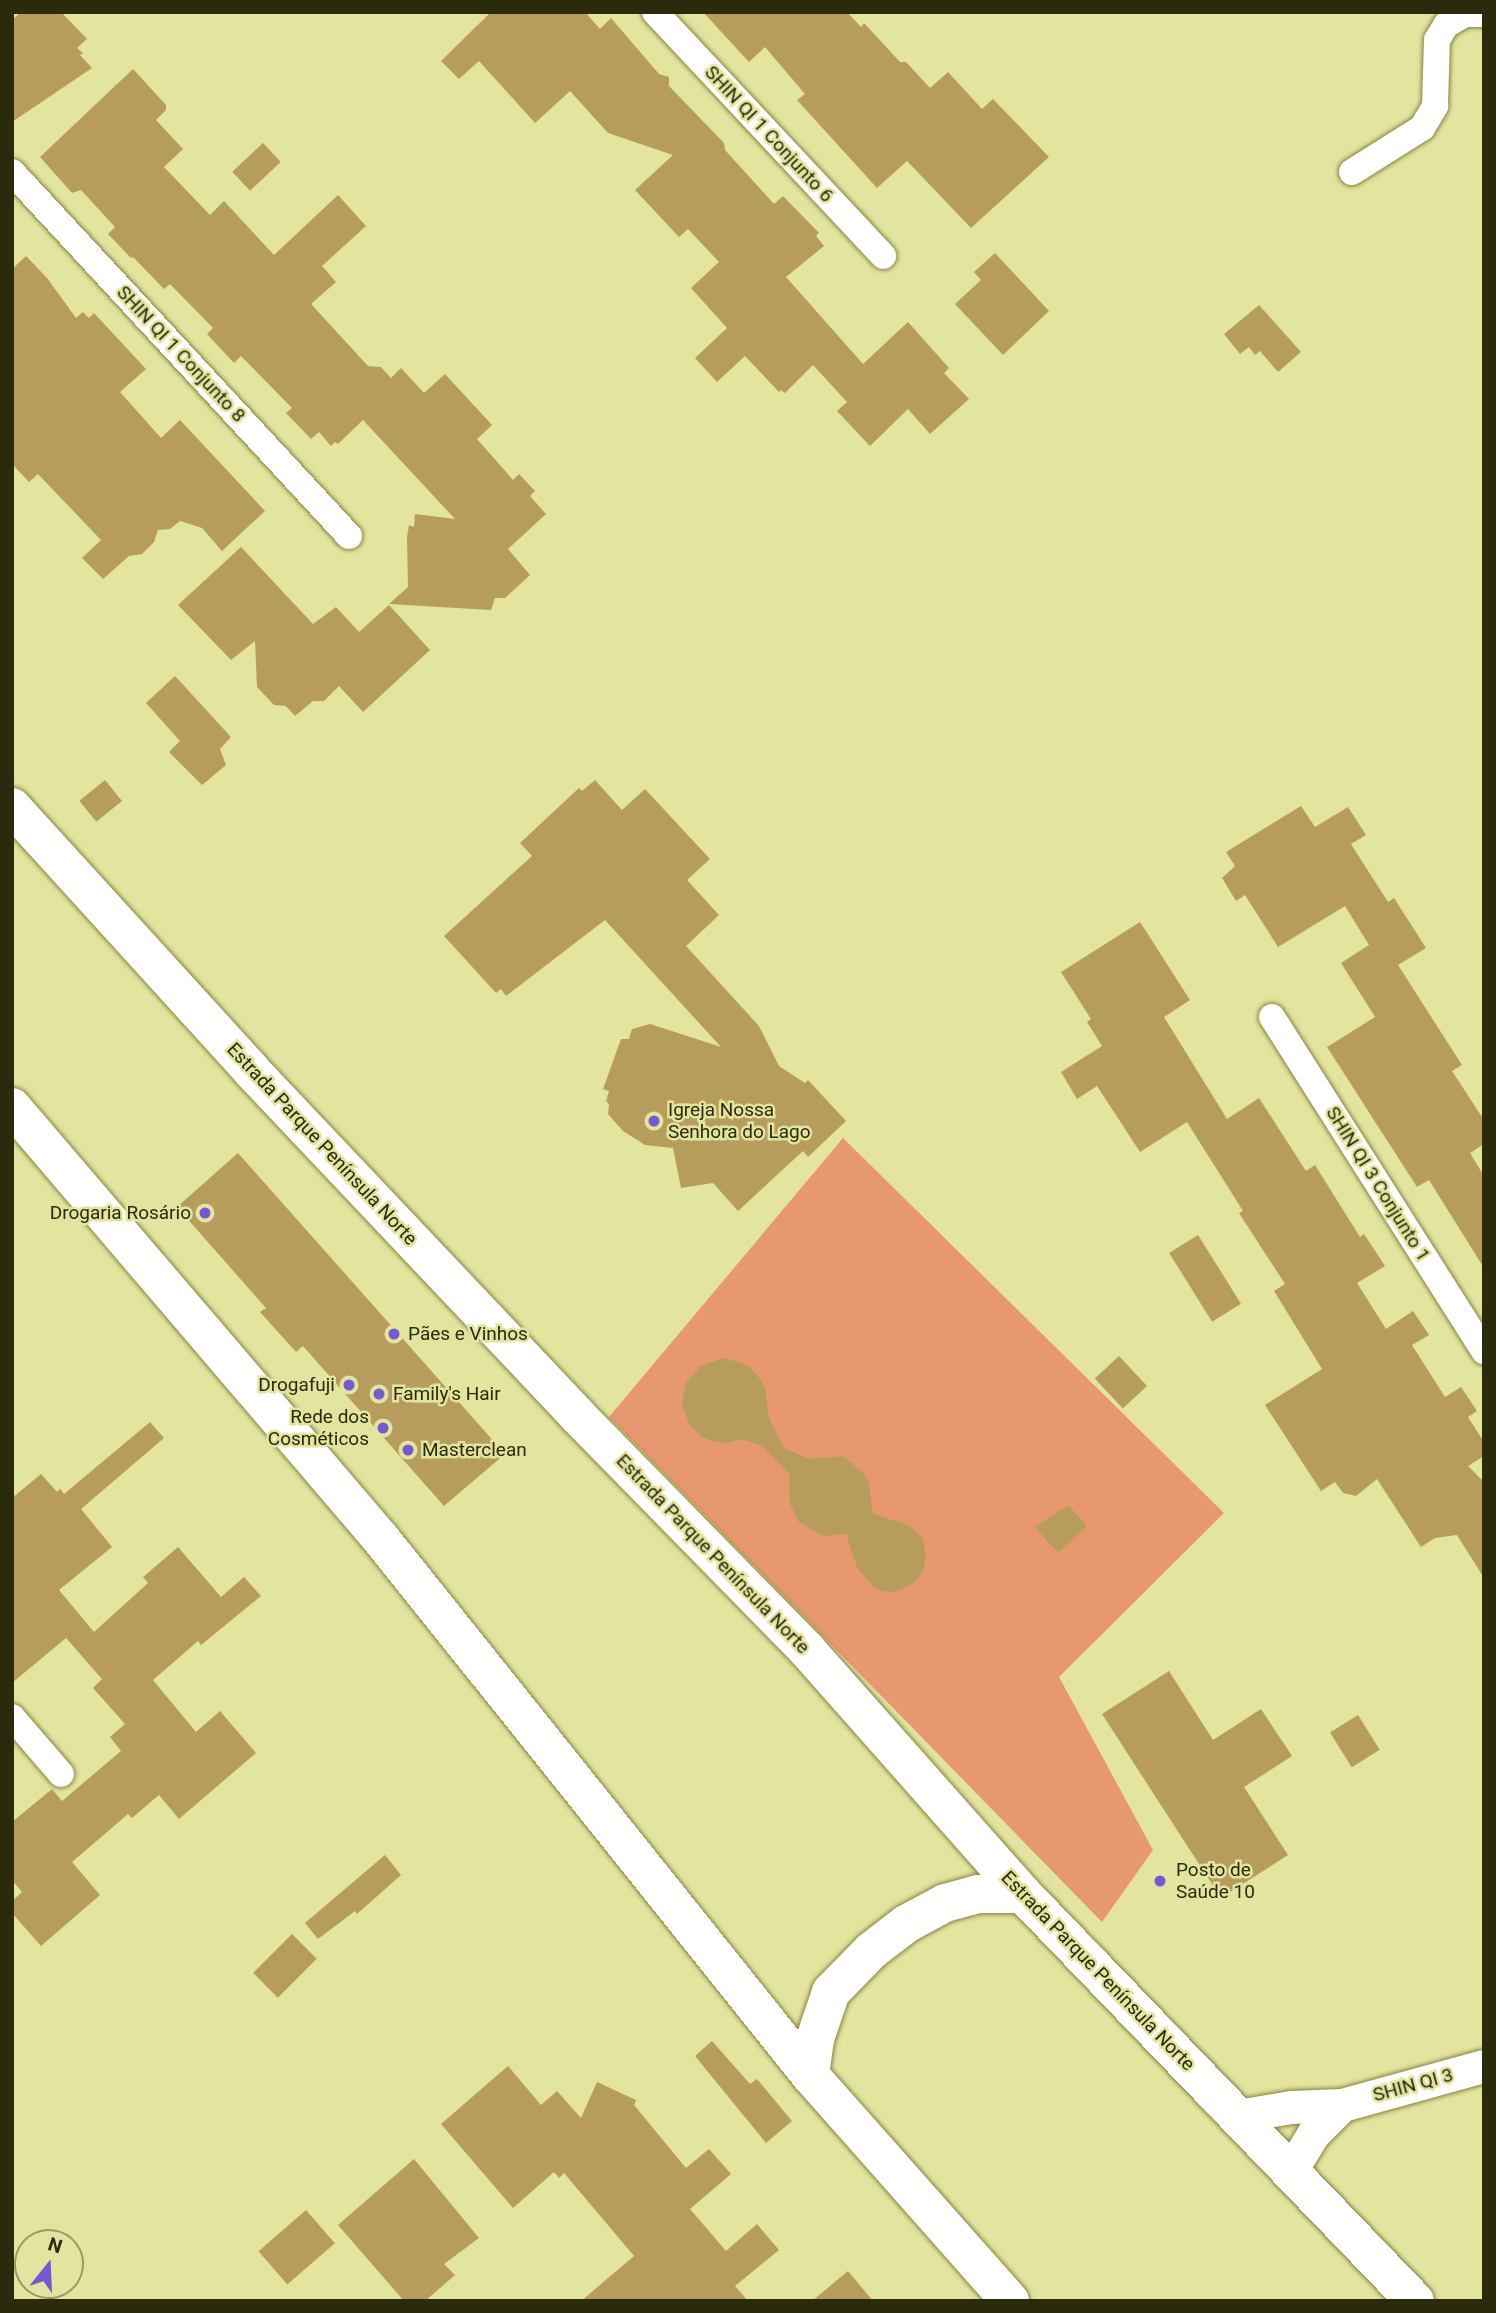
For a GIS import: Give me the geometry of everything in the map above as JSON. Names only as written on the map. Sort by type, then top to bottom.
[{"type":"main road","name":"Estrada Parque Península Norte","points":[[12,807],[278,1098],[579,1416],[807,1650],[1023,1894],[1415,2301]]},
{"type":"main road","points":[[12,1107],[381,1539],[810,2075],[1010,2301]]},
{"type":"main road","points":[[810,2075],[815,2039],[831,1992],[871,1951],[906,1924],[945,1903],[978,1894],[1023,1894]]},
{"type":"street","name":"SHIN QI 1 Conjunto 6","points":[[655,12],[883,256]]},
{"type":"street","points":[[1352,172],[1422,128],[1435,106],[1437,40],[1446,25],[1465,14],[1484,14]]},
{"type":"street","name":"SHIN QI 1 Conjunto 8","points":[[12,172],[349,536]]},
{"type":"street","name":"SHIN QI 3 Conjunto 1","points":[[1272,1017],[1484,1351]]},
{"type":"street","points":[[12,1717],[61,1774]]},
{"type":"street","name":"SHIN QI 3","points":[[1237,2116],[1292,2107],[1342,2105],[1484,2066]]},
{"type":"street","name":"SHIN QI 3","points":[[1290,2172],[1313,2134],[1342,2105]]},
{"type":"shaded area","points":[[843,1138],[1224,1513],[1059,1677],[1153,1850],[1102,1922],[609,1417]]},
{"type":"building","points":[[21,12],[61,12],[87,39],[77,48],[92,68],[12,122],[12,20]]},
{"type":"building","points":[[491,12],[585,12],[600,29],[611,18],[659,74],[669,77],[669,86],[724,143],[725,150],[774,204],[783,196],[819,233],[816,236],[824,246],[786,277],[863,364],[908,322],[949,368],[944,373],[969,399],[930,434],[908,409],[870,446],[837,411],[847,402],[813,365],[785,393],[781,390],[779,392],[745,356],[717,382],[695,358],[727,328],[691,288],[719,262],[688,229],[679,237],[635,190],[673,155],[608,133],[570,91],[535,123],[479,61],[459,79],[441,61]]},
{"type":"building","points":[[703,12],[847,12],[861,27],[864,23],[900,62],[906,62],[930,88],[948,72],[982,109],[993,99],[1049,157],[971,228],[907,161],[877,188],[797,100],[805,94],[765,47],[749,62]]},
{"type":"building","points":[[133,69],[166,105],[166,110],[156,120],[183,149],[164,167],[210,215],[224,201],[274,255],[338,195],[366,226],[322,266],[336,282],[311,304],[368,366],[381,367],[391,378],[401,368],[424,393],[445,374],[492,425],[477,439],[513,480],[519,474],[535,491],[530,496],[546,514],[508,549],[530,575],[505,598],[495,598],[491,610],[389,604],[408,587],[407,537],[409,525],[414,527],[415,514],[455,519],[363,420],[338,444],[335,442],[331,446],[319,432],[311,439],[286,413],[292,408],[241,356],[234,363],[207,334],[213,328],[170,284],[164,289],[131,258],[108,234],[115,227],[81,190],[72,193],[40,157]]},
{"type":"building","points":[[263,143],[281,162],[250,191],[232,172]]},
{"type":"building","points":[[995,253],[1049,311],[1003,355],[955,304],[981,280],[974,272]]},
{"type":"building","points":[[26,256],[47,278],[76,318],[83,312],[89,318],[94,313],[146,369],[120,392],[161,438],[180,420],[265,511],[222,551],[202,528],[180,521],[170,529],[158,530],[154,542],[142,554],[129,556],[103,579],[82,558],[101,540],[38,474],[29,482],[12,464],[12,269]]},
{"type":"building","points":[[1259,305],[1301,352],[1278,372],[1260,351],[1255,355],[1249,347],[1240,354],[1224,334]]},
{"type":"building","points":[[241,547],[313,624],[336,607],[359,632],[389,605],[430,650],[363,712],[339,686],[324,701],[313,701],[295,716],[286,706],[274,705],[257,687],[255,641],[231,660],[178,605]]},
{"type":"building","points":[[175,676],[231,737],[220,749],[226,765],[202,785],[169,752],[180,741],[146,703]]},
{"type":"building","points":[[105,780],[122,801],[96,822],[79,801]]},
{"type":"building","points":[[595,780],[622,810],[645,789],[710,859],[687,880],[719,915],[686,946],[759,1026],[779,1066],[805,1083],[808,1080],[846,1121],[808,1157],[803,1151],[738,1211],[713,1183],[681,1188],[673,1148],[645,1145],[623,1131],[608,1114],[609,1104],[606,1101],[609,1091],[603,1089],[621,1039],[629,1039],[632,1029],[650,1024],[721,1047],[605,920],[506,996],[501,989],[496,993],[444,936],[532,856],[520,843],[579,788],[582,791]]},
{"type":"building","points":[[1301,806],[1315,827],[1348,807],[1366,835],[1351,844],[1388,902],[1394,898],[1426,948],[1398,965],[1462,1065],[1452,1071],[1484,1120],[1484,1144],[1470,1153],[1484,1176],[1484,1268],[1429,1180],[1417,1187],[1327,1047],[1375,1017],[1341,963],[1369,945],[1345,906],[1278,947],[1245,895],[1236,901],[1222,878],[1235,866],[1226,852]]},
{"type":"building","points":[[1140,922],[1190,1000],[1164,1017],[1227,1119],[1259,1098],[1306,1171],[1315,1165],[1360,1237],[1364,1234],[1385,1266],[1357,1283],[1386,1329],[1413,1311],[1429,1335],[1412,1345],[1445,1397],[1461,1387],[1477,1411],[1468,1417],[1484,1442],[1484,1456],[1468,1466],[1484,1482],[1484,1578],[1457,1535],[1435,1538],[1421,1547],[1377,1479],[1356,1496],[1343,1493],[1335,1482],[1321,1491],[1265,1405],[1322,1369],[1274,1291],[1285,1284],[1239,1213],[1243,1211],[1187,1122],[1140,1152],[1097,1086],[1077,1099],[1061,1072],[1102,1046],[1087,1022],[1091,1019],[1061,972]]},
{"type":"building","points":[[238,1153],[505,1454],[444,1506],[303,1346],[296,1352],[260,1312],[266,1308],[177,1207]]},
{"type":"building","points":[[1198,1235],[1241,1304],[1212,1322],[1169,1253]]},
{"type":"building","points":[[1119,1356],[1147,1386],[1123,1408],[1095,1379]]},
{"type":"building","points":[[724,1358],[748,1365],[760,1379],[765,1387],[769,1418],[783,1447],[808,1459],[843,1456],[864,1474],[869,1483],[873,1514],[906,1524],[923,1539],[926,1556],[923,1571],[915,1582],[891,1592],[880,1591],[872,1586],[857,1567],[846,1534],[823,1536],[799,1522],[790,1504],[789,1473],[761,1445],[741,1439],[728,1443],[715,1442],[701,1436],[689,1424],[682,1403],[686,1383],[702,1365]]},
{"type":"building","points":[[150,1422],[164,1438],[81,1509],[112,1547],[59,1590],[94,1632],[148,1583],[143,1577],[178,1547],[221,1597],[244,1577],[261,1596],[201,1645],[198,1641],[153,1680],[196,1732],[220,1711],[256,1753],[179,1819],[159,1795],[132,1818],[128,1814],[72,1862],[100,1895],[41,1946],[12,1913],[12,1901],[22,1892],[12,1880],[12,1822],[52,1789],[62,1801],[121,1751],[110,1737],[125,1724],[93,1688],[102,1679],[66,1638],[12,1683],[12,1498],[41,1474],[57,1492],[60,1489],[64,1494]]},
{"type":"building","points":[[1068,1505],[1087,1526],[1058,1553],[1035,1527]]},
{"type":"building","points":[[1169,1671],[1213,1740],[1261,1709],[1292,1756],[1244,1787],[1288,1855],[1221,1898],[1102,1714]]},
{"type":"building","points":[[1358,1715],[1380,1750],[1352,1767],[1330,1732]]},
{"type":"building","points":[[385,1855],[401,1875],[357,1914],[355,1911],[318,1939],[305,1923]]},
{"type":"building","points":[[292,1934],[317,1959],[278,1998],[253,1973]]},
{"type":"building","points":[[712,2041],[750,2084],[757,2079],[792,2121],[766,2143],[695,2056]]},
{"type":"building","points":[[508,2066],[541,2105],[557,2091],[581,2118],[597,2082],[636,2100],[634,2105],[686,2168],[709,2149],[731,2174],[690,2209],[726,2251],[757,2224],[779,2250],[735,2286],[748,2301],[581,2301],[634,2256],[564,2173],[559,2178],[554,2172],[513,2208],[441,2124]]},
{"type":"building","points":[[414,2159],[479,2238],[444,2264],[455,2275],[425,2301],[404,2301],[338,2225]]},
{"type":"building","points":[[306,2210],[335,2243],[287,2285],[258,2251]]},
{"type":"building","points":[[848,2271],[873,2301],[812,2301]]},
{"type":"place","name":"Igreja Nossa Senhora do Lago","points":[[654,1121]]},
{"type":"place","name":"Drogaria Rosário","points":[[205,1213]]},
{"type":"place","name":"Pães e Vinhos","points":[[394,1334]]},
{"type":"place","name":"Drogafuji","points":[[349,1385]]},
{"type":"place","name":"Family's Hair","points":[[379,1394]]},
{"type":"place","name":"Rede dos Cosméticos","points":[[383,1428]]},
{"type":"place","name":"Masterclean","points":[[408,1450]]},
{"type":"place","name":"Posto de Saúde 10","points":[[1160,1881]]}]
